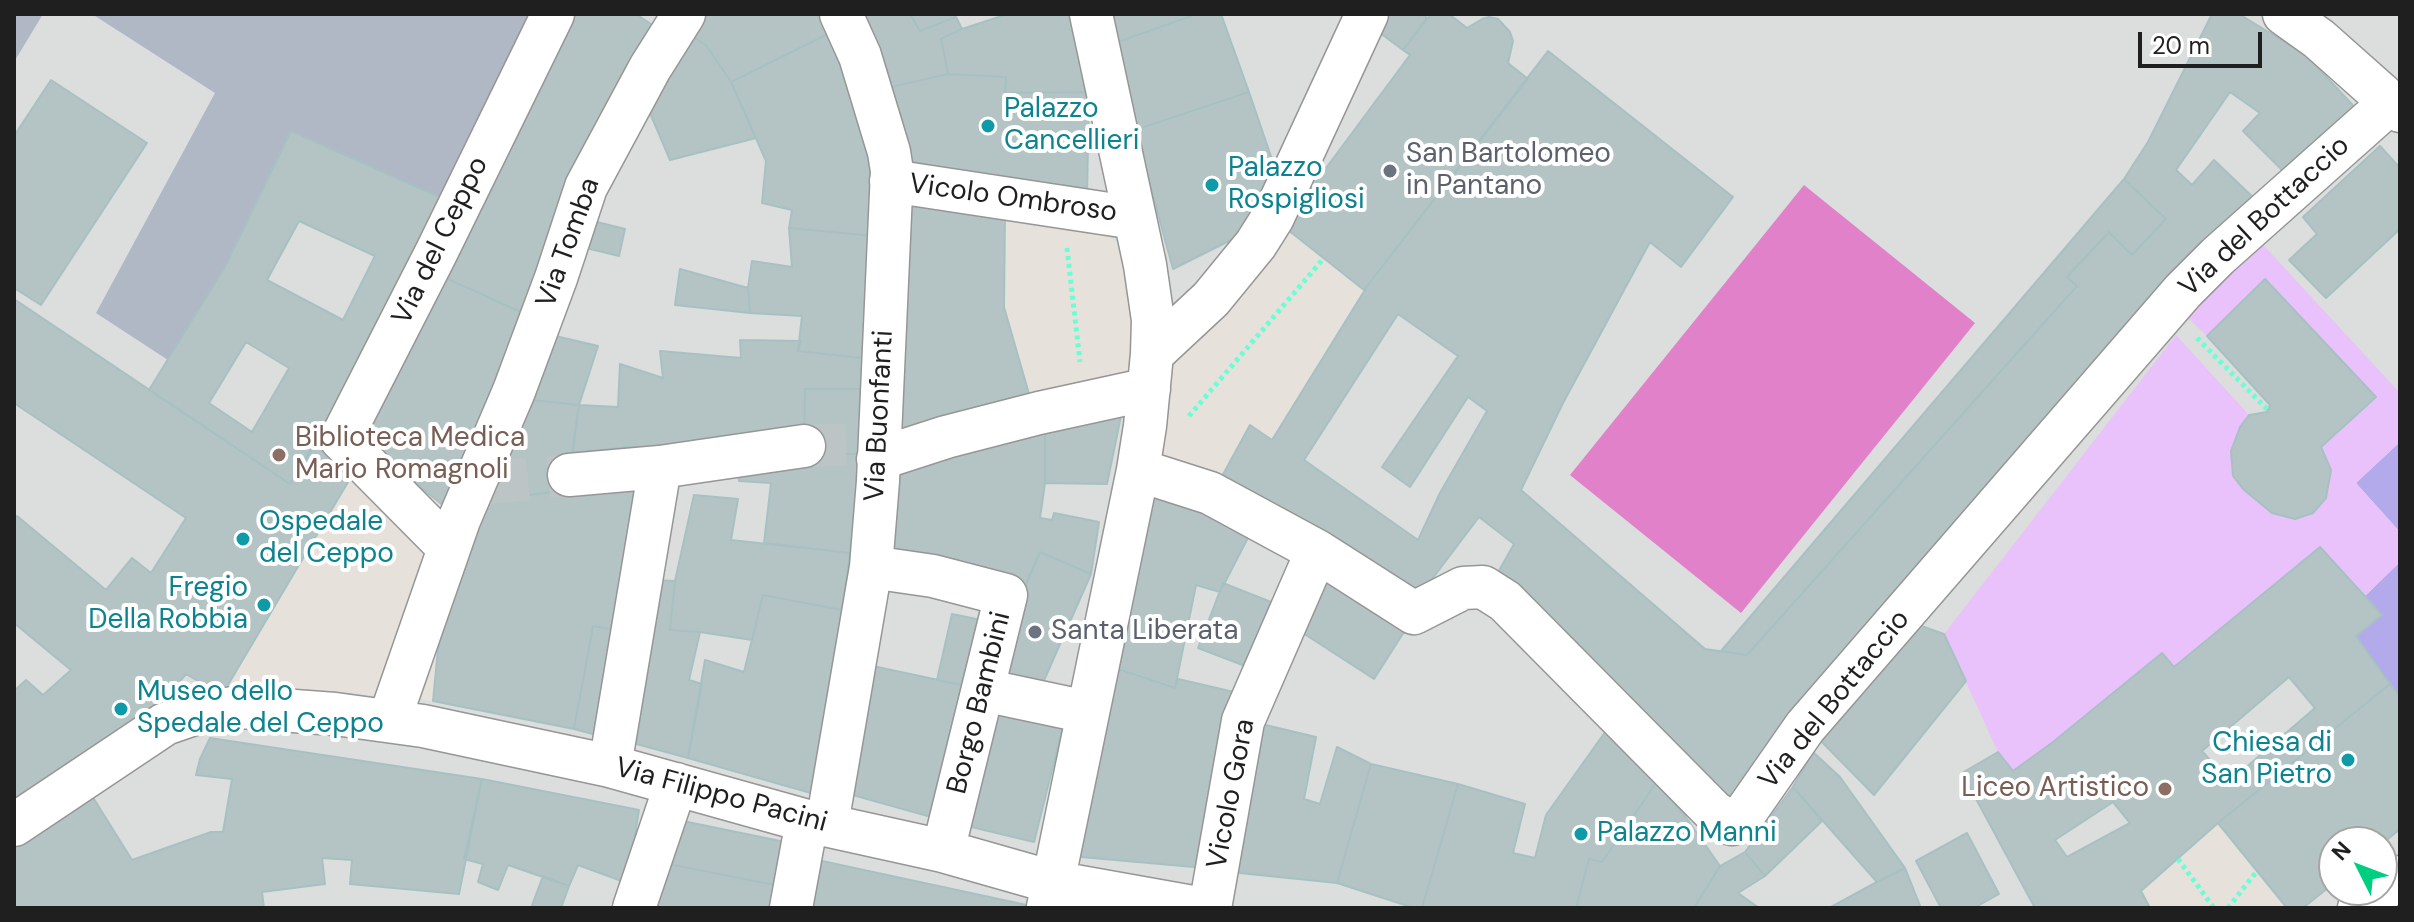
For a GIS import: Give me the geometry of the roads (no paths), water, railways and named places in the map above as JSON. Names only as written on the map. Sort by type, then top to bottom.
[{"type":"street","name":"Via del Ceppo","points":[[449,548],[341,439],[553,14]]},
{"type":"street","name":"Via Tomba","points":[[389,721],[449,548],[480,483],[556,278],[586,187],[650,68],[684,14]]},
{"type":"street","name":"Via Buonfanti","points":[[791,908],[817,822],[871,567],[873,449],[891,181],[889,152],[860,56],[841,14]]},
{"type":"street","points":[[1050,895],[1138,470],[1153,320],[1133,207],[1091,14]]},
{"type":"street","points":[[873,449],[946,437],[1086,403],[1150,372],[1256,244],[1273,217],[1367,14]]},
{"type":"street","points":[[2284,14],[2319,39],[2396,107]]},
{"type":"street","name":"Via del Bottaccio","points":[[1138,470],[1210,493],[1317,551],[1414,613],[1463,588],[1483,587],[1505,601],[1714,812],[1732,824],[1745,813],[1805,727],[2168,308],[2218,256],[2396,107]]},
{"type":"street","name":"Vicolo Ombroso","points":[[891,181],[1066,208],[1133,207]]},
{"type":"street","points":[[569,475],[660,467],[804,446]]},
{"type":"street","points":[[610,766],[660,467]]},
{"type":"street","name":"Vicolo Gora","points":[[1210,908],[1243,721],[1317,551]]},
{"type":"street","name":"Borgo Bambini","points":[[871,567],[933,576],[1006,595],[943,851]]},
{"type":"street","points":[[983,690],[1087,712]]},
{"type":"street","name":"Via Filippo Pacini","points":[[14,825],[165,724],[194,714],[240,707],[335,714],[423,726],[610,766],[817,822],[943,851],[1050,895],[1198,908]]},
{"type":"street","points":[[634,908],[676,784]]},
{"type":"street","points":[[2359,908],[2400,877]]},
{"type":"tunnel","points":[[804,446],[863,444]]},
{"type":"tunnel","points":[[486,483],[569,475]]},
{"type":"place","name":"Palazzo Cancellieri","points":[[988,126]]},
{"type":"place","name":"San Bartolomeo in Pantano","points":[[1390,171]]},
{"type":"place","name":"Palazzo Rospigliosi","points":[[1212,185]]},
{"type":"place","name":"Biblioteca Medica Mario Romagnoli","points":[[279,455]]},
{"type":"place","name":"Ospedale del Ceppo","points":[[243,539]]},
{"type":"place","name":"Fregio Della Robbia","points":[[264,605]]},
{"type":"place","name":"Santa Liberata","points":[[1035,632]]},
{"type":"place","name":"Museo dello Spedale del Ceppo","points":[[121,709]]},
{"type":"place","name":"Chiesa di San Pietro","points":[[2348,760]]},
{"type":"place","name":"Liceo Artistico","points":[[2165,789]]},
{"type":"place","name":"Palazzo Manni","points":[[1581,834]]}]
